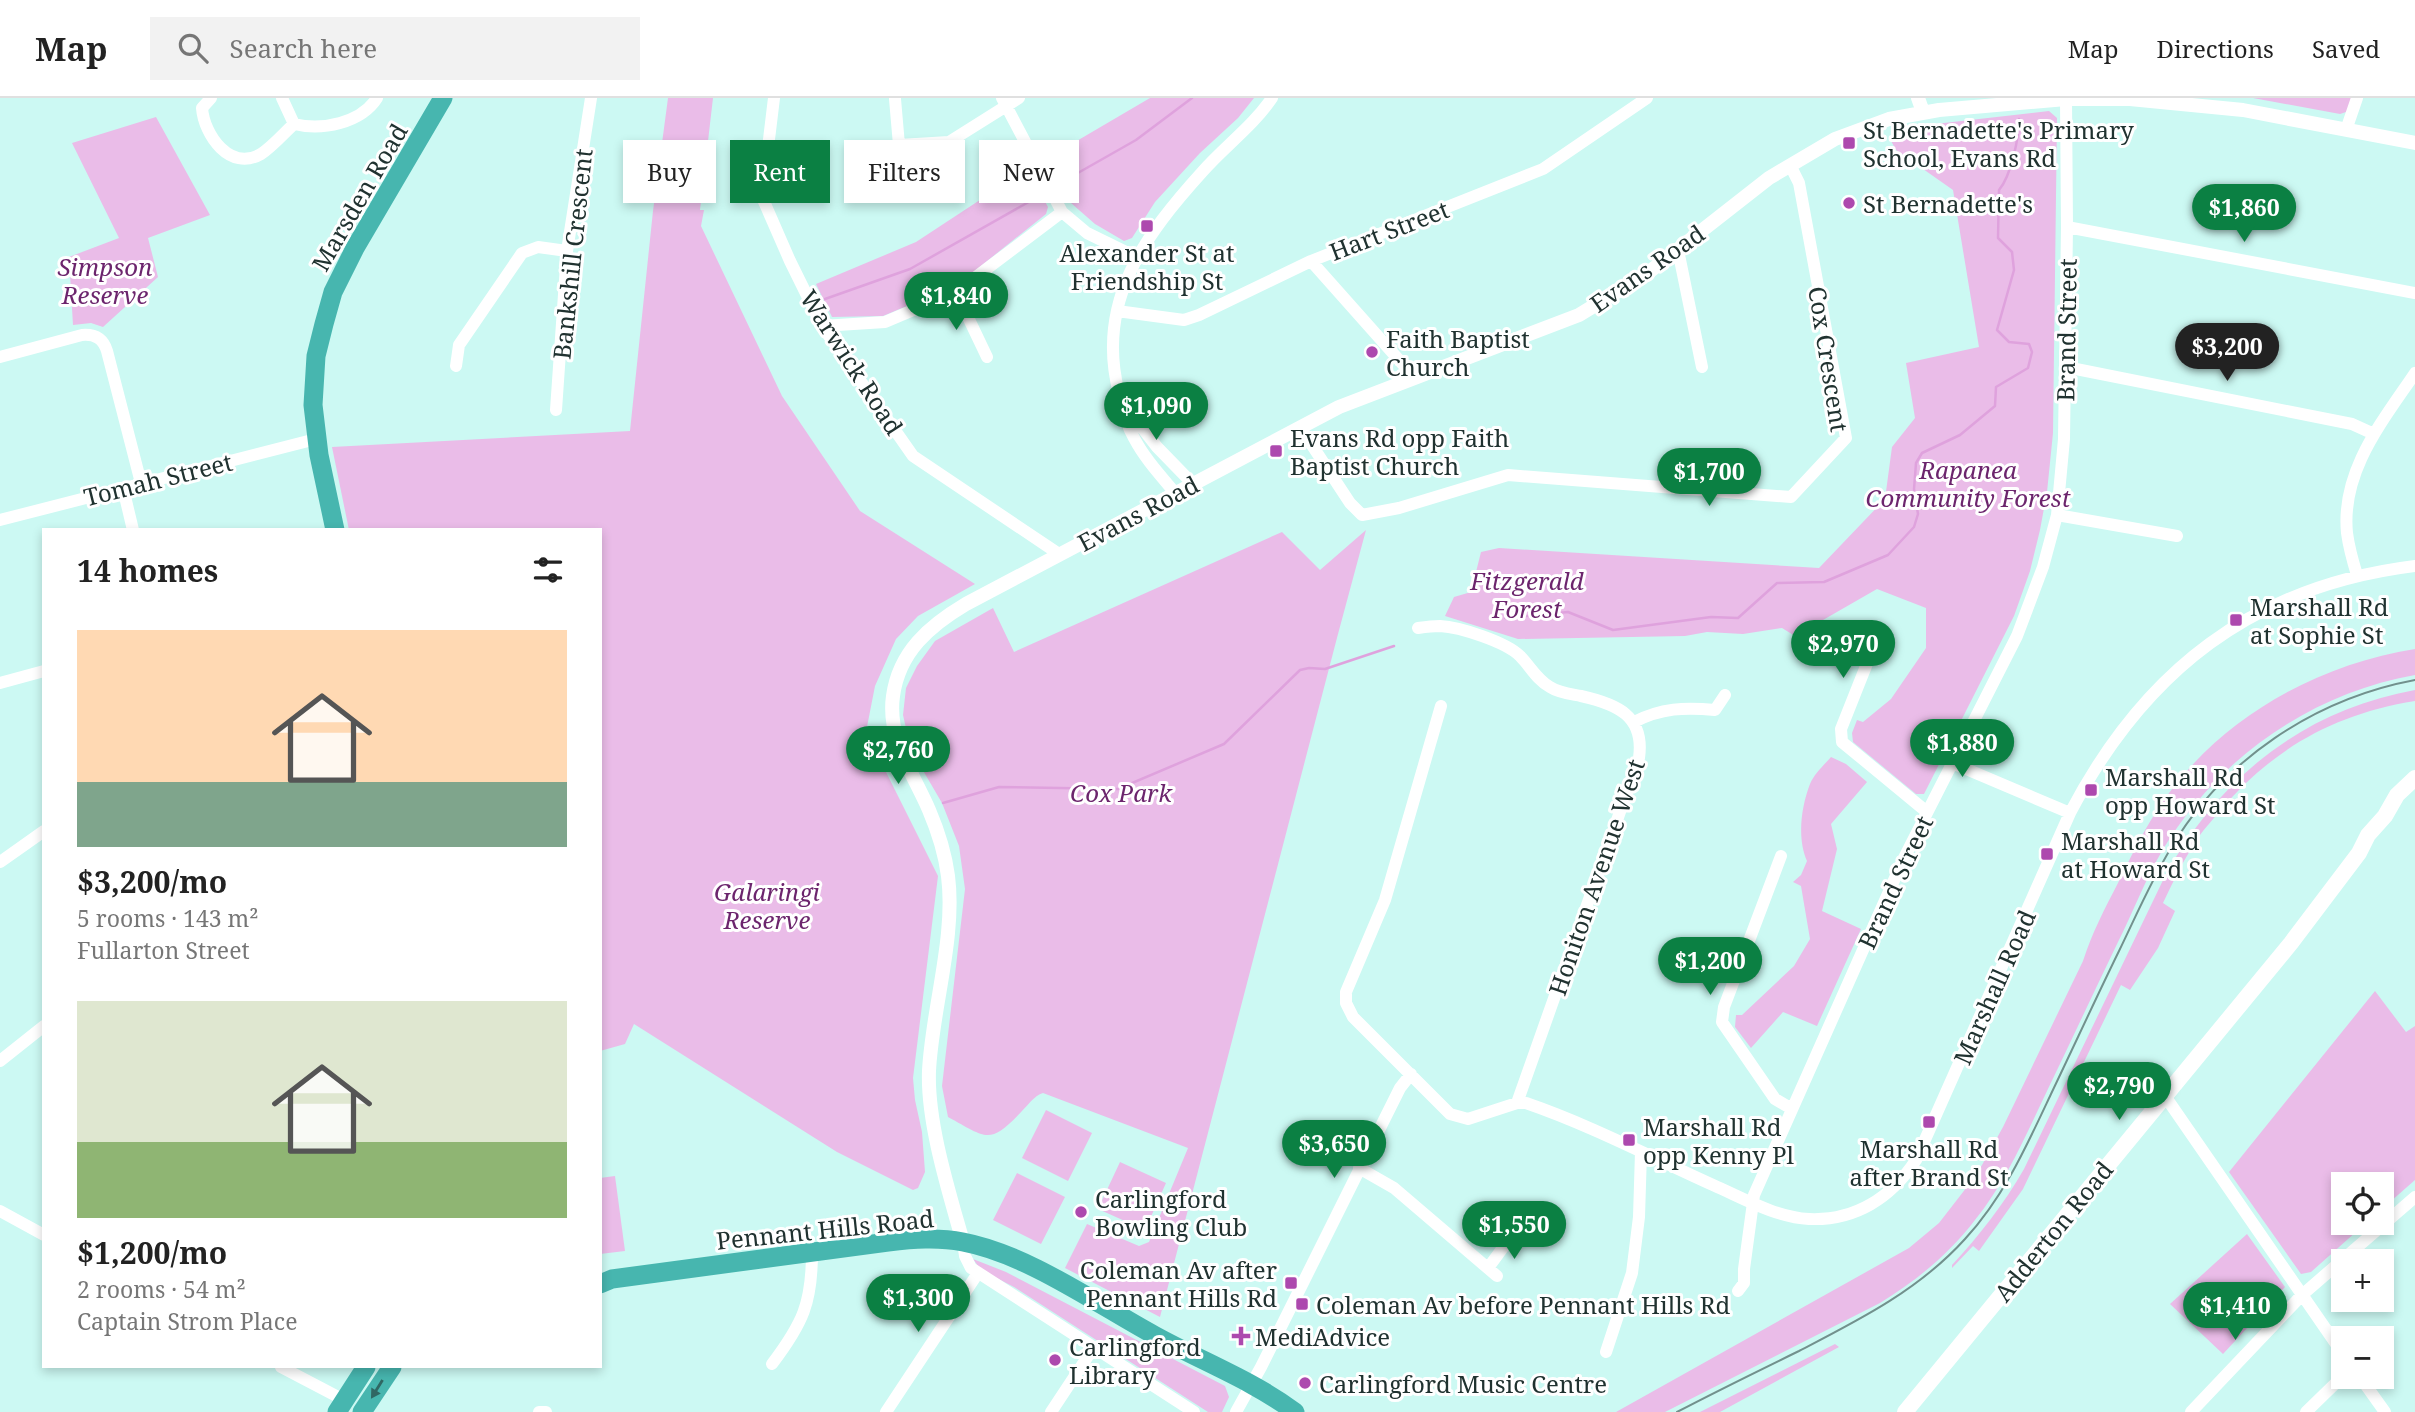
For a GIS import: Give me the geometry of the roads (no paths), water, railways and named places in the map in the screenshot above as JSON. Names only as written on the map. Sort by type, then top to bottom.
[{"type":"highway","name":"Marsden Road","points":[[335,528],[316,439],[313,405],[316,356],[332,292],[443,98]]},
{"type":"highway","name":"Pennant Hills Road","points":[[604,1280],[912,1240],[963,1242],[1003,1255],[1061,1283],[1153,1335],[1251,1384],[1295,1412]]},
{"type":"highway","points":[[362,1412],[391,1368]]},
{"type":"highway","points":[[341,1406],[363,1369]]},
{"type":"main road","name":"Adderton Road","points":[[1905,1412],[2291,943],[2359,853],[2368,835],[2385,816],[2397,795],[2415,778]]},
{"type":"main road","name":"Adderton Road","points":[[2359,853],[2372,843],[2407,801],[2415,784]]},
{"type":"street","points":[[211,98],[202,108],[205,124],[220,149],[229,155],[250,158],[260,154],[294,124]]},
{"type":"street","points":[[282,98],[294,124]]},
{"type":"street","points":[[294,124],[313,127],[355,118],[365,113],[377,98]]},
{"type":"street","name":"Bankshill Crescent","points":[[556,410],[567,251],[591,98]]},
{"type":"street","name":"Warwick Road","points":[[774,98],[762,197],[822,326],[913,456],[1059,554]]},
{"type":"street","points":[[952,140],[1004,102],[1019,98]]},
{"type":"street","points":[[1176,494],[1133,437],[1120,398],[1111,358],[1117,311],[1136,257],[1164,214],[1212,160],[1249,127],[1272,98]]},
{"type":"street","name":"Hart Street","points":[[1117,311],[1184,320],[1311,261],[1544,169],[1647,98]]},
{"type":"street","points":[[2346,130],[2357,98]]},
{"type":"street","points":[[895,99],[899,140]]},
{"type":"street","name":"Evans Road","points":[[963,1242],[939,1146],[929,1089],[930,1055],[948,922],[949,880],[939,835],[898,743],[892,713],[900,668],[916,642],[928,629],[966,604],[1339,407],[1579,315],[1625,288],[1678,250],[1749,192],[1790,165],[1845,135],[1889,120],[1920,105],[2066,99],[2243,104],[2346,130],[2415,143]]},
{"type":"street","name":"Brand Street","points":[[1738,1291],[1744,1283],[1752,1202],[1903,860],[2017,636],[2043,567],[2057,515],[2064,439],[2066,99]]},
{"type":"street","points":[[1004,102],[1062,212],[1087,233],[1136,257]]},
{"type":"street","name":"Cox Crescent","points":[[1300,427],[1350,503],[1362,515],[1399,508],[1508,475],[1791,497],[1846,438],[1799,183],[1790,165]]},
{"type":"street","points":[[822,326],[885,322],[956,292],[1062,212]]},
{"type":"street","points":[[2067,227],[2415,293]]},
{"type":"street","points":[[456,366],[459,345],[522,253],[538,247],[567,251]]},
{"type":"street","points":[[1678,250],[1702,367]]},
{"type":"street","points":[[1311,261],[1415,378]]},
{"type":"street","points":[[956,292],[987,357]]},
{"type":"street","points":[[0,357],[82,335],[101,339],[107,351],[141,483]]},
{"type":"street","points":[[2066,367],[2352,424],[2374,435]]},
{"type":"street","points":[[2357,575],[2347,532],[2348,497],[2356,470],[2374,435],[2415,373]]},
{"type":"street","points":[[1120,398],[1144,432],[1193,484]]},
{"type":"street","name":"Tomah Street","points":[[0,520],[316,439]]},
{"type":"street","points":[[122,488],[132,528]]},
{"type":"street","points":[[2057,515],[2178,536]]},
{"type":"street","name":"Marshall Road","points":[[1517,1103],[1546,1110],[1752,1202],[1790,1216],[1807,1219],[1837,1217],[1875,1202],[1908,1173],[1927,1139],[2070,813],[2099,760],[2151,694],[2191,657],[2255,615],[2297,595],[2357,575],[2415,566]]},
{"type":"street","name":"Honiton Avenue West","points":[[1418,628],[1443,626],[1501,643],[1520,656],[1550,688],[1608,704],[1627,714],[1634,722],[1640,743],[1639,758],[1517,1103]]},
{"type":"street","points":[[1870,656],[1841,729],[1842,742],[1927,812]]},
{"type":"street","points":[[0,683],[42,672]]},
{"type":"street","points":[[1634,722],[1651,713],[1674,708],[1715,710],[1725,695]]},
{"type":"street","points":[[1441,706],[1385,900],[1346,992],[1346,1003],[1353,1017],[1444,1110],[1462,1118],[1476,1117],[1517,1103]]},
{"type":"street","points":[[1952,763],[2070,813]]},
{"type":"street","points":[[0,844],[5,859],[42,832]]},
{"type":"street","points":[[1781,856],[1724,1007],[1722,1022],[1775,1099],[1792,1109]]},
{"type":"street","points":[[0,1061],[42,1028]]},
{"type":"street","points":[[1236,1412],[1400,1088],[1411,1074]]},
{"type":"street","points":[[2165,1096],[2331,1337]]},
{"type":"street","points":[[1606,1352],[1632,1273],[1639,1217],[1641,1152]]},
{"type":"street","points":[[1359,1168],[1394,1188],[1492,1272],[1513,1234]]},
{"type":"street","points":[[2191,1412],[2302,1295],[2415,1197]]},
{"type":"street","points":[[0,1211],[42,1234]]},
{"type":"street","points":[[963,1242],[968,1264],[978,1273],[1194,1412]]},
{"type":"street","points":[[772,1364],[797,1329],[805,1311],[812,1282],[812,1252]]},
{"type":"street","points":[[886,1412],[978,1273]]},
{"type":"street","points":[[1051,1412],[1094,1347]]},
{"type":"street","points":[[283,1368],[341,1406]]},
{"type":"street","points":[[2306,1412],[2331,1388]]},
{"type":"street","points":[[2369,1389],[2385,1412]]},
{"type":"street","points":[[539,1412],[546,1412]]},
{"type":"waterway","points":[[1079,172],[1136,140],[1192,98]]},
{"type":"waterway","points":[[1505,618],[1568,612],[1613,630],[1711,617],[1738,618],[1777,583],[1824,582],[1888,555],[1914,527],[1918,514],[1914,489],[1916,463],[1922,453],[1960,435],[1995,406],[1996,387],[2028,368],[2032,352],[2029,344],[2009,342],[1997,330],[2014,270],[2012,252],[1998,238],[1999,190],[2014,156],[2019,119]]},
{"type":"waterway","points":[[825,299],[910,269],[1027,203]]},
{"type":"waterway","points":[[943,803],[999,787],[1118,789],[1224,744],[1300,670],[1325,669],[1394,646]]},
{"type":"tram line","points":[[1677,1412],[1866,1315],[1908,1289],[1947,1257],[1979,1223],[2014,1170],[2150,886],[2192,816],[2244,761],[2307,718],[2378,689],[2415,680]]},
{"type":"place","name":"St Bernadette's Primary School, Evans Rd","points":[[1849,143]]},
{"type":"place","name":"St Bernadette's","points":[[1849,203]]},
{"type":"place","name":"Alexander St at Friendship St","points":[[1147,226]]},
{"type":"place","name":"Faith Baptist Church","points":[[1372,352]]},
{"type":"place","name":"Evans Rd opp Faith Baptist Church","points":[[1276,451]]},
{"type":"place","name":"Marshall Rd at Sophie St","points":[[2236,620]]},
{"type":"place","name":"Marshall Rd opp Howard St","points":[[2091,790]]},
{"type":"place","name":"Marshall Rd at Howard St","points":[[2047,854]]},
{"type":"place","name":"Marshall Rd after Brand St","points":[[1929,1122]]},
{"type":"place","name":"Marshall Rd opp Kenny Pl","points":[[1629,1140]]},
{"type":"place","name":"Carlingford Bowling Club","points":[[1081,1212]]},
{"type":"place","name":"Coleman Av after Pennant Hills Rd","points":[[1291,1283]]},
{"type":"place","name":"Coleman Av before Pennant Hills Rd","points":[[1302,1304]]},
{"type":"place","name":"MediAdvice","points":[[1241,1336]]},
{"type":"place","name":"Carlingford Library","points":[[1055,1360]]},
{"type":"place","name":"Carlingford Music Centre","points":[[1305,1383]]},
{"type":"park label","name":"Simpson Reserve","points":[[105,280]]},
{"type":"park label","name":"Rapanea Community Forest","points":[[1968,483]]},
{"type":"park label","name":"Fitzgerald Forest","points":[[1527,594]]},
{"type":"park label","name":"Cox Park","points":[[1121,792]]},
{"type":"park label","name":"Galaringi Reserve","points":[[767,905]]}]
